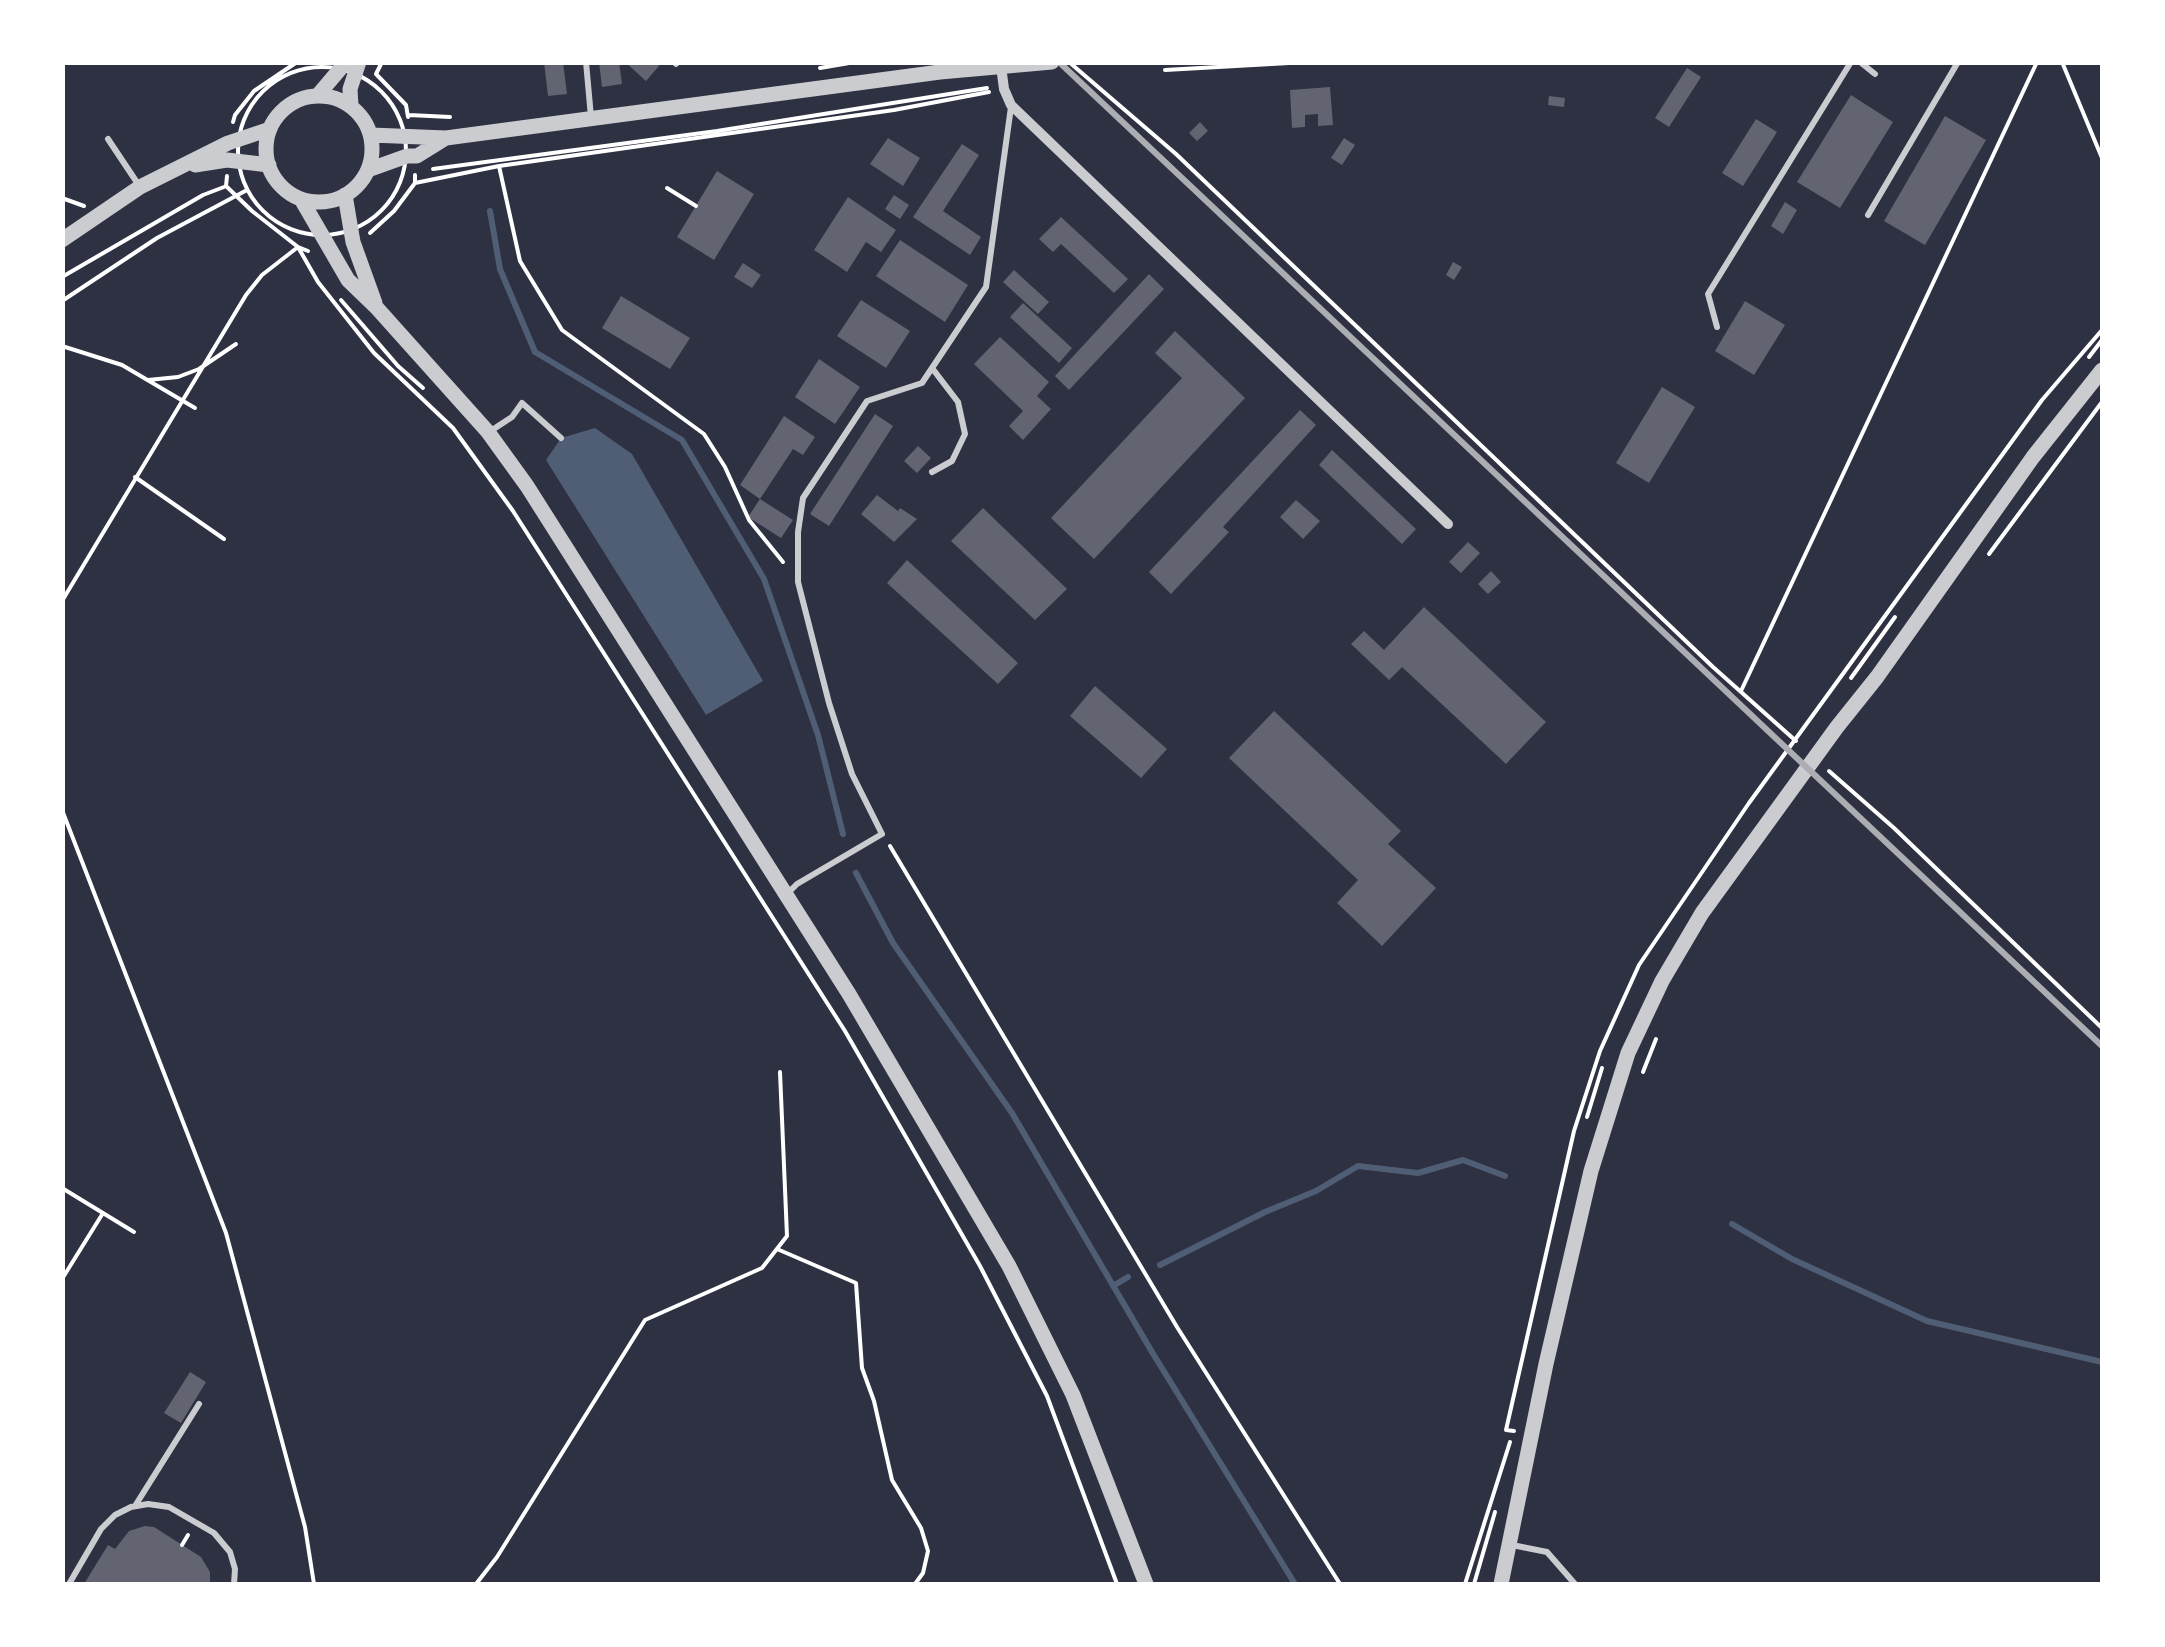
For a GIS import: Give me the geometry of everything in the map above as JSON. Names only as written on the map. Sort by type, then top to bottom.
[{"type":"street","points":[[371,135],[446,138],[1052,62]]},
{"type":"street","points":[[1000,66],[1011,106],[1448,524]]},
{"type":"street","points":[[318,95],[352,67]]},
{"type":"street","points":[[351,106],[352,67]]},
{"type":"street","points":[[318,95],[351,106],[364,119],[371,135],[368,170],[359,184],[345,196],[329,201],[301,199],[280,186],[266,154],[270,129],[285,107],[318,95]]},
{"type":"street","points":[[62,240],[140,187],[270,129]]},
{"type":"street","points":[[368,170],[413,161],[446,138]]},
{"type":"street","points":[[186,166],[269,164]]},
{"type":"street","points":[[345,196],[351,231],[376,307]]},
{"type":"street","points":[[301,199],[348,280],[488,432],[527,486],[787,894],[1009,1266],[1073,1396],[1146,1584]]},
{"type":"street","points":[[1501,1584],[1591,1171],[1628,1053],[1662,981],[1702,913],[1768,821],[1877,677],[2033,457],[2102,370]]},
{"type":"lane","points":[[586,62],[591,119]]},
{"type":"lane","points":[[1717,327],[1708,294],[1850,62]]},
{"type":"lane","points":[[1860,62],[1875,74]]},
{"type":"lane","points":[[1868,215],[1958,62]]},
{"type":"lane","points":[[787,894],[797,884],[882,834],[846,756],[798,582],[803,498],[866,401],[922,384],[986,286],[1011,106]]},
{"type":"lane","points":[[108,139],[140,187]]},
{"type":"lane","points":[[932,368],[958,402],[965,434],[952,461],[932,472]]},
{"type":"lane","points":[[488,432],[512,417],[522,403],[560,438]]},
{"type":"lane","points":[[136,1506],[199,1404]]},
{"type":"lane","points":[[68,1584],[101,1529],[115,1515],[136,1506],[169,1506],[214,1534],[230,1552],[234,1584]]},
{"type":"lane","points":[[1510,1545],[1547,1552],[1575,1584]]},
{"type":"path","points":[[376,74],[382,62]]},
{"type":"path","points":[[1068,62],[1176,154],[1801,746]]},
{"type":"path","points":[[1166,70],[1307,62]]},
{"type":"path","points":[[1741,691],[2037,62]]},
{"type":"path","points":[[2062,62],[2102,158]]},
{"type":"path","points":[[352,67],[383,92],[409,137]]},
{"type":"path","points":[[1004,86],[699,134],[413,161],[378,214],[351,231],[320,236],[299,232],[264,212],[247,190],[238,162],[238,140],[257,97],[281,77],[311,68],[352,67],[376,74],[406,105],[409,137],[413,161],[415,184],[498,166],[894,110],[1004,86]]},
{"type":"path","points":[[404,174],[413,161]]},
{"type":"path","points":[[498,166],[520,260],[562,330],[704,434],[725,467],[749,520],[798,582]]},
{"type":"path","points":[[62,276],[203,195],[226,186]]},
{"type":"path","points":[[667,188],[696,206]]},
{"type":"path","points":[[62,301],[158,238],[247,190]]},
{"type":"path","points":[[299,232],[346,307],[423,389]]},
{"type":"path","points":[[62,601],[199,369],[254,285],[298,247],[318,282],[374,353],[453,428],[513,511],[824,997],[980,1266],[1047,1396],[1117,1584]]},
{"type":"path","points":[[1749,803],[2042,400],[2102,330]]},
{"type":"path","points":[[148,380],[178,378],[236,344]]},
{"type":"path","points":[[62,346],[92,354],[148,380],[195,408]]},
{"type":"path","points":[[448,412],[482,455]]},
{"type":"path","points":[[136,478],[224,539]]},
{"type":"path","points":[[1820,762],[2102,1028]]},
{"type":"path","points":[[62,810],[226,1234],[305,1526],[314,1584]]},
{"type":"path","points":[[882,834],[1177,1327],[1340,1584]]},
{"type":"path","points":[[1642,1074],[1663,1024]]},
{"type":"path","points":[[476,1584],[497,1557],[645,1320],[762,1268],[787,1236],[780,1072]]},
{"type":"path","points":[[62,1188],[134,1232]]},
{"type":"path","points":[[62,1278],[103,1213]]},
{"type":"path","points":[[777,1249],[856,1282],[862,1368],[874,1401],[892,1480],[921,1528],[928,1551],[923,1572],[915,1584]]},
{"type":"path","points":[[1050,1384],[1064,1420]]},
{"type":"water","points":[[595,428],[632,454],[763,681],[706,715],[546,460],[561,438]]},
{"type":"building","points":[[544,62],[563,62],[567,94],[548,96]]},
{"type":"building","points":[[599,62],[619,62],[622,84],[602,87]]},
{"type":"building","points":[[625,62],[655,62],[659,66],[646,81]]},
{"type":"building","points":[[1687,68],[1701,77],[1669,127],[1655,118]]},
{"type":"building","points":[[1330,87],[1333,125],[1318,126],[1318,114],[1305,115],[1305,127],[1292,128],[1290,90]]},
{"type":"building","points":[[1851,95],[1893,122],[1840,208],[1797,182]]},
{"type":"building","points":[[1549,96],[1565,98],[1564,107],[1548,105]]},
{"type":"building","points":[[1945,116],[1986,140],[1925,245],[1884,221]]},
{"type":"building","points":[[1756,119],[1777,132],[1743,186],[1722,173]]},
{"type":"building","points":[[1200,122],[1208,131],[1197,141],[1189,133]]},
{"type":"building","points":[[888,138],[920,158],[903,186],[870,164]]},
{"type":"building","points":[[1344,138],[1355,145],[1342,165],[1331,158]]},
{"type":"building","points":[[962,144],[979,155],[943,211],[981,237],[970,255],[913,217]]},
{"type":"building","points":[[717,171],[754,194],[714,260],[677,237]]},
{"type":"building","points":[[894,195],[909,205],[900,219],[885,209]]},
{"type":"building","points":[[848,197],[896,230],[881,252],[866,242],[847,272],[814,250]]},
{"type":"building","points":[[1785,202],[1797,210],[1783,234],[1771,226]]},
{"type":"building","points":[[1061,217],[1128,279],[1114,293],[1061,244],[1053,252],[1039,239]]},
{"type":"building","points":[[900,240],[968,285],[945,322],[876,276]]},
{"type":"building","points":[[1453,262],[1462,267],[1454,280],[1446,275]]},
{"type":"building","points":[[743,263],[761,275],[752,288],[734,277]]},
{"type":"building","points":[[1014,270],[1049,302],[1038,314],[1003,282]]},
{"type":"building","points":[[1149,274],[1164,289],[1069,390],[1055,376]]},
{"type":"building","points":[[621,296],[690,338],[670,369],[602,328]]},
{"type":"building","points":[[861,300],[910,331],[886,368],[837,336]]},
{"type":"building","points":[[1745,301],[1785,325],[1754,375],[1715,351]]},
{"type":"building","points":[[1023,303],[1072,348],[1059,363],[1010,317]]},
{"type":"building","points":[[1175,331],[1245,398],[1094,559],[1051,518],[1182,378],[1155,353]]},
{"type":"building","points":[[1000,337],[1049,382],[1037,396],[1051,409],[1023,440],[1009,426],[1023,411],[974,364]]},
{"type":"building","points":[[819,359],[860,387],[835,424],[795,397]]},
{"type":"building","points":[[1662,387],[1695,407],[1649,483],[1616,463]]},
{"type":"building","points":[[1300,410],[1316,425],[1223,527],[1229,532],[1171,594],[1149,572]]},
{"type":"building","points":[[875,414],[893,426],[829,526],[810,514]]},
{"type":"building","points":[[784,416],[815,437],[803,455],[793,449],[760,499],[740,485]]},
{"type":"building","points":[[918,446],[931,458],[917,473],[904,461]]},
{"type":"building","points":[[1332,450],[1416,529],[1402,544],[1319,465]]},
{"type":"building","points":[[877,495],[917,519],[894,542],[861,514]]},
{"type":"building","points":[[760,499],[793,520],[781,538],[748,517]]},
{"type":"building","points":[[1296,500],[1320,521],[1303,539],[1280,517]]},
{"type":"building","points":[[983,508],[1067,589],[1035,620],[951,541]]},
{"type":"building","points":[[1468,542],[1480,553],[1461,573],[1449,562]]},
{"type":"building","points":[[907,560],[1018,663],[998,684],[887,583]]},
{"type":"building","points":[[1491,571],[1501,582],[1488,594],[1478,584]]},
{"type":"building","points":[[1424,607],[1546,722],[1506,764],[1402,667],[1389,680],[1351,644],[1364,631],[1384,650]]},
{"type":"building","points":[[1095,686],[1167,749],[1141,778],[1070,716]]},
{"type":"building","points":[[1274,711],[1401,831],[1388,844],[1436,888],[1382,946],[1337,903],[1358,880],[1229,758]]},
{"type":"building","points":[[190,1372],[206,1382],[181,1423],[164,1413]]},
{"type":"building","points":[[154,1527],[201,1557],[210,1572],[210,1584],[84,1584],[108,1545],[115,1549],[129,1531]]},
{"type":"waterway","points":[[490,211],[500,269],[535,352],[682,440],[764,579],[818,735],[843,834]]},
{"type":"waterway","points":[[856,873],[893,943],[1012,1113],[1152,1352],[1295,1584]]},
{"type":"waterway","points":[[1160,1265],[1316,1191],[1358,1166],[1418,1173],[1463,1160],[1505,1176]]},
{"type":"waterway","points":[[1732,1224],[1792,1259],[1927,1321],[2102,1362]]},
{"type":"waterway","points":[[1113,1286],[1128,1277]]},
{"type":"railway","points":[[1059,62],[2102,1046]]}]
